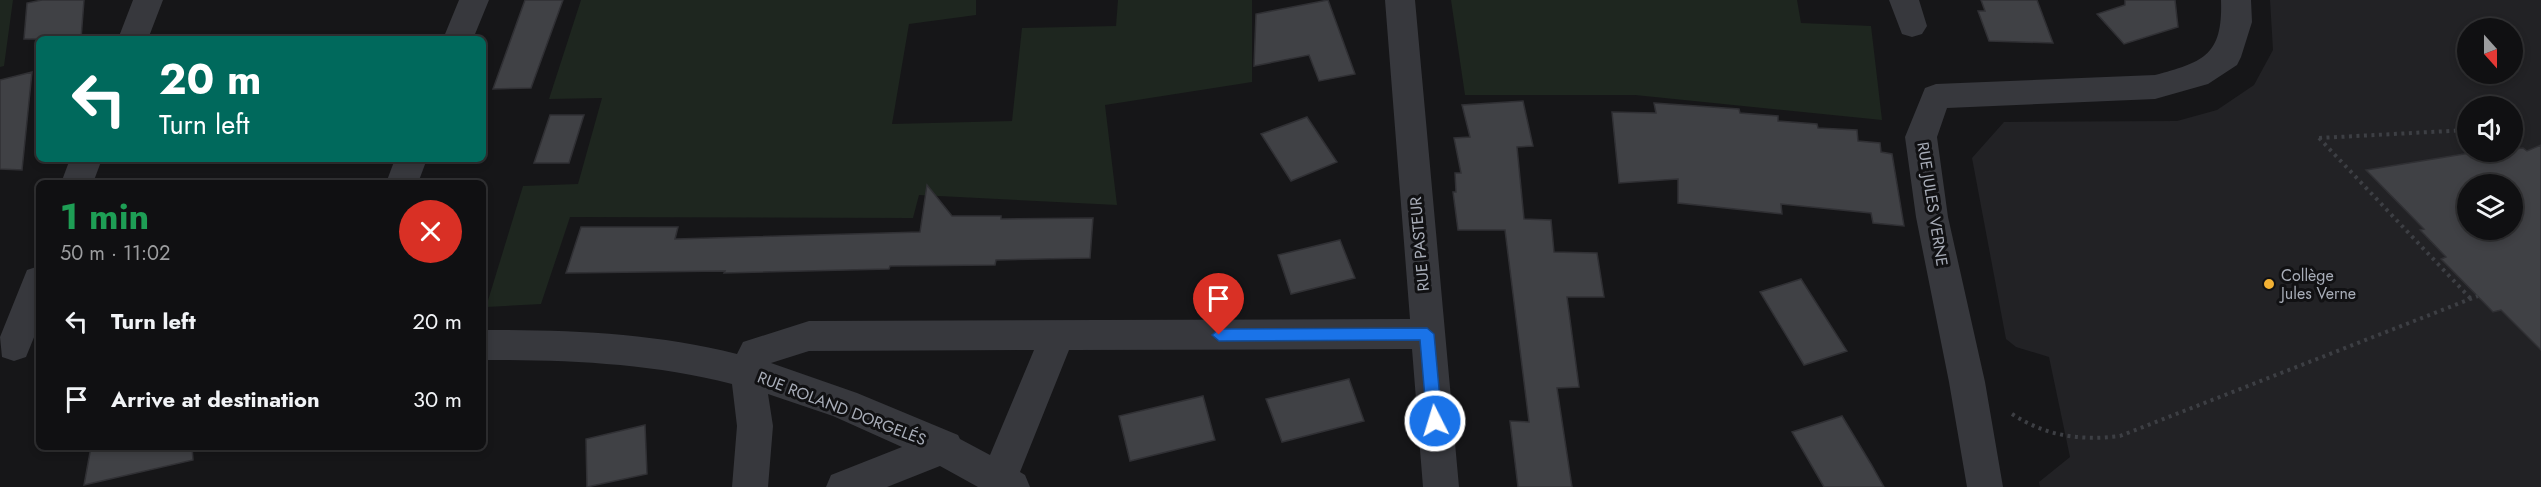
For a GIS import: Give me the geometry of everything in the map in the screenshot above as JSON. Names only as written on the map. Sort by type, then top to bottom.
[{"type":"street","points":[[134,36],[148,0]]},
{"type":"street","points":[[459,36],[474,0]]},
{"type":"street","name":"RUE PASTEUR","points":[[1400,0],[1441,487]]},
{"type":"street","name":"RUE JULES VERNE","points":[[1985,487],[1967,382],[1932,218],[1921,137],[1936,96],[2155,87],[2197,76],[2226,57],[2237,22],[2236,0]]},
{"type":"street","points":[[78,180],[85,162]]},
{"type":"street","points":[[403,180],[410,162]]},
{"type":"street","points":[[18,346],[36,289]]},
{"type":"street","points":[[750,487],[756,423],[749,394],[748,372],[755,353],[809,336],[1427,334]]},
{"type":"street","points":[[1005,483],[1057,336]]},
{"type":"street","name":"RUE ROLAND DORGELÉS","points":[[486,345],[580,345],[664,354],[748,372],[818,395],[945,447],[1005,483]]},
{"type":"street","points":[[844,487],[945,447]]},
{"type":"path","points":[[2457,130],[2319,138],[2471,299]]},
{"type":"path","points":[[1967,382],[2021,420],[2066,439],[2097,440],[2120,436],[2478,296]]},
{"type":"shaded area","points":[[0,0],[13,0],[4,66],[0,67]]},
{"type":"shaded area","points":[[581,0],[976,0],[976,15],[909,24],[892,124],[1012,121],[1022,28],[1116,26],[1118,0],[1252,0],[1252,82],[1105,105],[1117,205],[919,195],[913,218],[570,217],[541,304],[486,307],[523,186],[578,184],[602,98],[549,99]]},
{"type":"shaded area","points":[[1451,0],[1797,0],[1801,23],[1871,26],[1882,120],[1635,95],[1465,95]]},
{"type":"shaded area","name":"Collège Jules Verne","points":[[2270,0],[2541,0],[2541,487],[2040,487],[2039,482],[2070,457],[2049,357],[2016,347],[2006,339],[1972,158],[2004,122],[2177,121],[2217,110],[2254,85],[2273,50]]},
{"type":"building","points":[[42,0],[84,0],[81,36],[36,36],[36,39],[24,39],[27,3]]},
{"type":"building","points":[[525,0],[563,0],[531,88],[493,89]]},
{"type":"building","points":[[1328,0],[1355,74],[1319,81],[1309,55],[1254,66],[1256,14]]},
{"type":"building","points":[[1981,0],[2037,0],[2053,43],[1989,41],[1978,11],[1985,11]]},
{"type":"building","points":[[2125,0],[2175,0],[2178,27],[2124,44],[2097,14],[2125,5]]},
{"type":"building","points":[[32,72],[22,170],[0,169],[0,80]]},
{"type":"building","points":[[1523,101],[1533,146],[1517,147],[1524,219],[1551,220],[1554,252],[1597,253],[1604,297],[1567,297],[1579,387],[1557,388],[1572,487],[1518,487],[1510,421],[1529,422],[1505,230],[1458,230],[1453,192],[1456,192],[1455,173],[1461,173],[1454,138],[1470,137],[1462,105]]},
{"type":"building","points":[[1654,103],[1739,109],[1740,113],[1778,116],[1778,121],[1817,124],[1818,128],[1857,130],[1858,141],[1880,143],[1881,152],[1892,154],[1904,226],[1873,223],[1871,213],[1781,204],[1782,214],[1678,203],[1678,179],[1619,183],[1612,112],[1656,113]]},
{"type":"building","points":[[550,115],[584,115],[569,163],[534,163]]},
{"type":"building","points":[[1307,117],[1337,162],[1291,181],[1261,134]]},
{"type":"building","points":[[2541,145],[2541,350],[2501,310],[2493,312],[2441,259],[2446,257],[2420,230],[2424,229],[2366,170],[2457,155],[2457,162],[2523,162],[2523,148],[2527,151]]},
{"type":"building","points":[[927,185],[952,216],[1001,216],[1001,219],[1093,218],[1090,258],[996,260],[995,265],[890,266],[889,269],[724,273],[725,271],[566,273],[581,227],[678,227],[675,239],[920,232]]},
{"type":"building","points":[[1340,240],[1355,278],[1291,294],[1278,255]]},
{"type":"building","points":[[1801,279],[1847,351],[1804,365],[1760,292]]},
{"type":"building","points":[[1349,379],[1364,421],[1282,442],[1266,399]]},
{"type":"building","points":[[1203,396],[1215,440],[1130,461],[1119,416]]},
{"type":"building","points":[[1842,416],[1884,487],[1824,487],[1792,432]]},
{"type":"building","points":[[645,425],[647,474],[587,487],[586,439]]},
{"type":"building","points":[[90,450],[192,450],[193,460],[84,485]]},
{"type":"place","name":"Collège Jules Verne","points":[[2269,284]]},
{"type":"route","points":[[1219,335],[1427,334],[1435,421]]}]
